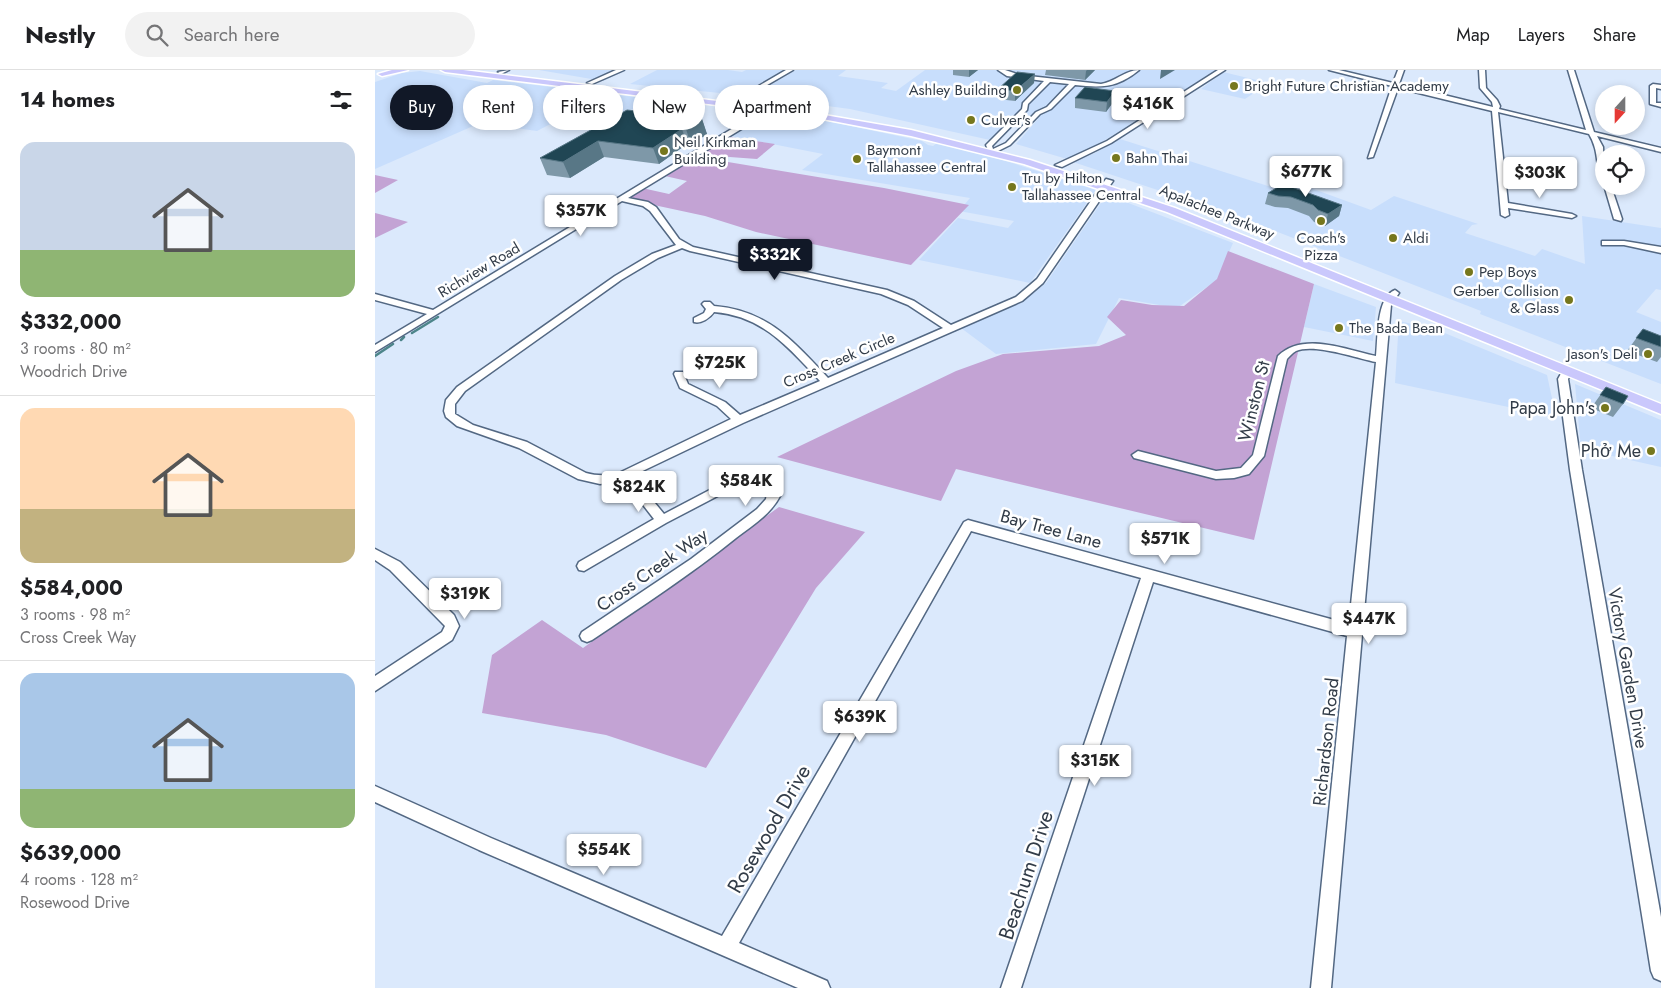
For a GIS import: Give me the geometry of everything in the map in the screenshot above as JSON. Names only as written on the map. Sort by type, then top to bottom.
[{"type":"main road","points":[[377,73],[393,70]]},
{"type":"main road","points":[[377,73],[403,70]]},
{"type":"main road","name":"Apalachee Parkway","points":[[445,70],[504,73],[633,92]]},
{"type":"main road","name":"Apalachee Parkway","points":[[484,70],[633,90]]},
{"type":"main road","name":"Apalachee Parkway","points":[[829,115],[895,124],[1059,165],[1107,184]]},
{"type":"main road","name":"Apalachee Parkway","points":[[829,117],[994,149],[1193,212],[1567,372],[1661,409]]},
{"type":"main road","points":[[871,125],[895,124]]},
{"type":"main road","name":"Apalachee Parkway","points":[[1393,296],[1661,400]]},
{"type":"main road","points":[[1567,372],[1576,370],[1592,372]]},
{"type":"street","points":[[586,84],[615,70]]},
{"type":"street","points":[[586,84],[621,70]]},
{"type":"street","points":[[764,85],[790,70]]},
{"type":"street","points":[[1001,70],[1011,75],[1073,84],[1103,86],[1115,82],[1136,70]]},
{"type":"street","points":[[1059,165],[1109,142],[1222,70]]},
{"type":"street","points":[[1335,70],[1661,150]]},
{"type":"street","points":[[1370,157],[1401,70]]},
{"type":"street","points":[[1482,70],[1483,88],[1497,106],[1495,110],[1505,214]]},
{"type":"street","points":[[1571,70],[1589,129],[1599,145]]},
{"type":"street","points":[[994,149],[1025,109],[1025,104],[1049,80]]},
{"type":"street","points":[[994,149],[1038,114],[1049,108],[1073,84]]},
{"type":"street","points":[[1661,87],[1653,86],[1652,96],[1653,104],[1661,105]]},
{"type":"street","name":"Richview Road","points":[[375,349],[735,130]]},
{"type":"street","points":[[1651,148],[1661,159]]},
{"type":"street","name":"Cross Creek Circle","points":[[683,245],[655,256],[618,278],[461,389],[453,397],[449,407],[449,414],[464,426],[515,442],[580,475],[602,480],[627,474],[739,420],[1004,307],[1031,290],[1040,281],[1107,184]]},
{"type":"street","points":[[1610,195],[1618,219]]},
{"type":"street","points":[[621,199],[645,204],[653,209],[676,241],[705,254],[884,292],[911,302],[949,329]]},
{"type":"street","points":[[1504,205],[1572,216]]},
{"type":"street","points":[[1605,244],[1624,243],[1661,250]]},
{"type":"street","name":"Richardson Road","points":[[1321,988],[1386,305],[1393,296]]},
{"type":"street","points":[[375,297],[435,313]]},
{"type":"street","points":[[697,320],[707,315],[709,307],[734,311],[766,323],[826,382]]},
{"type":"street","name":"Winston St","points":[[1138,455],[1216,475],[1245,471],[1258,456],[1282,358],[1287,352],[1295,348],[1312,346],[1381,360]]},
{"type":"street","name":"Victory Garden Drive","points":[[1567,372],[1563,379],[1576,470],[1661,971]]},
{"type":"street","points":[[679,374],[684,386],[721,404],[739,420]]},
{"type":"street","name":"Cross Creek Way","points":[[627,474],[629,485],[637,489],[663,520]]},
{"type":"street","name":"Cross Creek Way","points":[[584,566],[663,520],[727,486],[747,479],[761,482],[773,492],[771,502],[761,512],[696,562],[587,636]]},
{"type":"street","name":"Bay Tree Lane","points":[[968,526],[1355,632]]},
{"type":"street","name":"Rosewood Drive","points":[[727,946],[968,526]]},
{"type":"street","points":[[375,554],[395,566],[449,620],[451,626],[447,636],[375,684]]},
{"type":"street","name":"Beachum Drive","points":[[1011,988],[1149,575]]},
{"type":"street","points":[[375,794],[465,836],[727,946],[820,988]]},
{"type":"shaded area","points":[[539,70],[626,70],[603,81]]},
{"type":"shaded area","points":[[657,70],[728,70],[742,72],[746,70],[783,70],[757,85],[715,85],[715,92],[705,92],[705,85],[630,84]]},
{"type":"shaded area","points":[[796,70],[846,70],[838,76],[888,83],[881,88],[896,91],[925,70],[1217,70],[1094,147],[1067,159],[1016,144],[1038,119],[1015,116],[990,140],[850,109],[829,106],[829,85],[771,85]]},
{"type":"shaded area","points":[[420,71],[487,83],[493,80],[543,86],[543,128],[537,131],[530,130],[533,130],[533,85],[463,85],[464,130],[375,169],[375,82],[402,73]]},
{"type":"shaded area","name":"Bright Future Christian Academy","points":[[1223,72],[1269,83],[1245,99],[1201,89]]},
{"type":"shaded area","points":[[623,96],[633,97],[633,109],[623,114]]},
{"type":"shaded area","points":[[829,122],[832,122],[922,141],[933,146],[937,143],[1006,161],[1096,190],[1030,283],[919,260],[958,218],[1008,228],[1014,221],[959,211],[970,198],[802,170],[823,154],[731,136],[740,130],[829,130]]},
{"type":"shaded area","points":[[729,137],[775,144],[757,159],[716,156],[703,151]]},
{"type":"shaded area","points":[[1120,139],[1281,190],[1294,182],[1371,210],[1394,196],[1478,224],[1472,225],[1465,233],[1535,256],[1542,249],[1585,264],[1582,216],[1661,228],[1661,290],[1656,289],[1636,312],[1661,322],[1661,384],[1480,314],[1481,311],[1239,217],[1073,162],[1095,153]]},
{"type":"shaded area","points":[[704,158],[884,188],[969,205],[911,265],[756,232],[705,216],[626,199],[642,188],[669,194],[687,181],[665,176],[692,159]]},
{"type":"shaded area","points":[[375,175],[398,180],[375,193]]},
{"type":"shaded area","points":[[1110,196],[1233,243],[1217,280],[1177,308],[1119,298],[1096,344],[996,354],[961,328],[1009,308],[1031,295],[1046,283],[1105,197]]},
{"type":"shaded area","points":[[375,213],[379,214],[408,222],[375,238]]},
{"type":"shaded area","points":[[1228,251],[1314,284],[1254,540],[956,469],[941,501],[777,457],[956,371],[1003,354],[1099,346],[1126,335],[1107,317],[1121,300],[1152,305],[1184,306],[1217,279]]},
{"type":"shaded area","points":[[1314,284],[1376,307],[1373,341],[1304,327]]},
{"type":"shaded area","points":[[1399,321],[1435,329],[1547,375],[1556,417],[1395,383]]},
{"type":"shaded area","points":[[1575,384],[1661,420],[1661,467],[1581,449]]},
{"type":"shaded area","points":[[779,507],[865,532],[816,588],[706,768],[606,735],[482,713],[492,655],[542,620],[583,648]]},
{"type":"building","points":[[1017,72],[1035,74],[1015,91],[998,89]]},
{"type":"building","points":[[1085,87],[1115,91],[1107,102],[1075,98]]},
{"type":"building","points":[[627,110],[633,111],[633,130],[680,130],[653,148],[598,141],[563,162],[540,158],[591,130],[623,130],[623,112]]},
{"type":"building","points":[[1283,184],[1342,205],[1328,214],[1318,210],[1313,205],[1291,197],[1268,193]]},
{"type":"building","points":[[1643,329],[1661,336],[1661,347],[1636,338]]},
{"type":"building","points":[[1606,387],[1628,396],[1623,404],[1600,395]]},
{"type":"waterway","points":[[412,333],[438,317]]},
{"type":"waterway","points":[[401,340],[404,337]]},
{"type":"waterway","points":[[375,356],[393,344]]},
{"type":"place","name":"Bright Future Christian Academy","points":[[1234,86]]},
{"type":"place","name":"Ashley Building","points":[[1017,90]]},
{"type":"place","name":"Culver's","points":[[971,120]]},
{"type":"place","name":"Neil Kirkman Building","points":[[664,151]]},
{"type":"place","name":"Bahn Thai","points":[[1116,158]]},
{"type":"place","name":"Baymont Tallahassee Central","points":[[857,159]]},
{"type":"place","name":"Tru by Hilton Tallahassee Central","points":[[1012,187]]},
{"type":"place","name":"Coach's Pizza","points":[[1321,221]]},
{"type":"place","name":"Aldi","points":[[1393,238]]},
{"type":"place","name":"Pep Boys","points":[[1469,272]]},
{"type":"place","name":"Gerber Collision & Glass","points":[[1569,300]]},
{"type":"place","name":"The Bada Bean","points":[[1339,328]]},
{"type":"place","name":"Jason's Deli","points":[[1648,354]]},
{"type":"place","name":"Papa John's","points":[[1605,408]]},
{"type":"place","name":"Phở Me","points":[[1651,451]]}]
